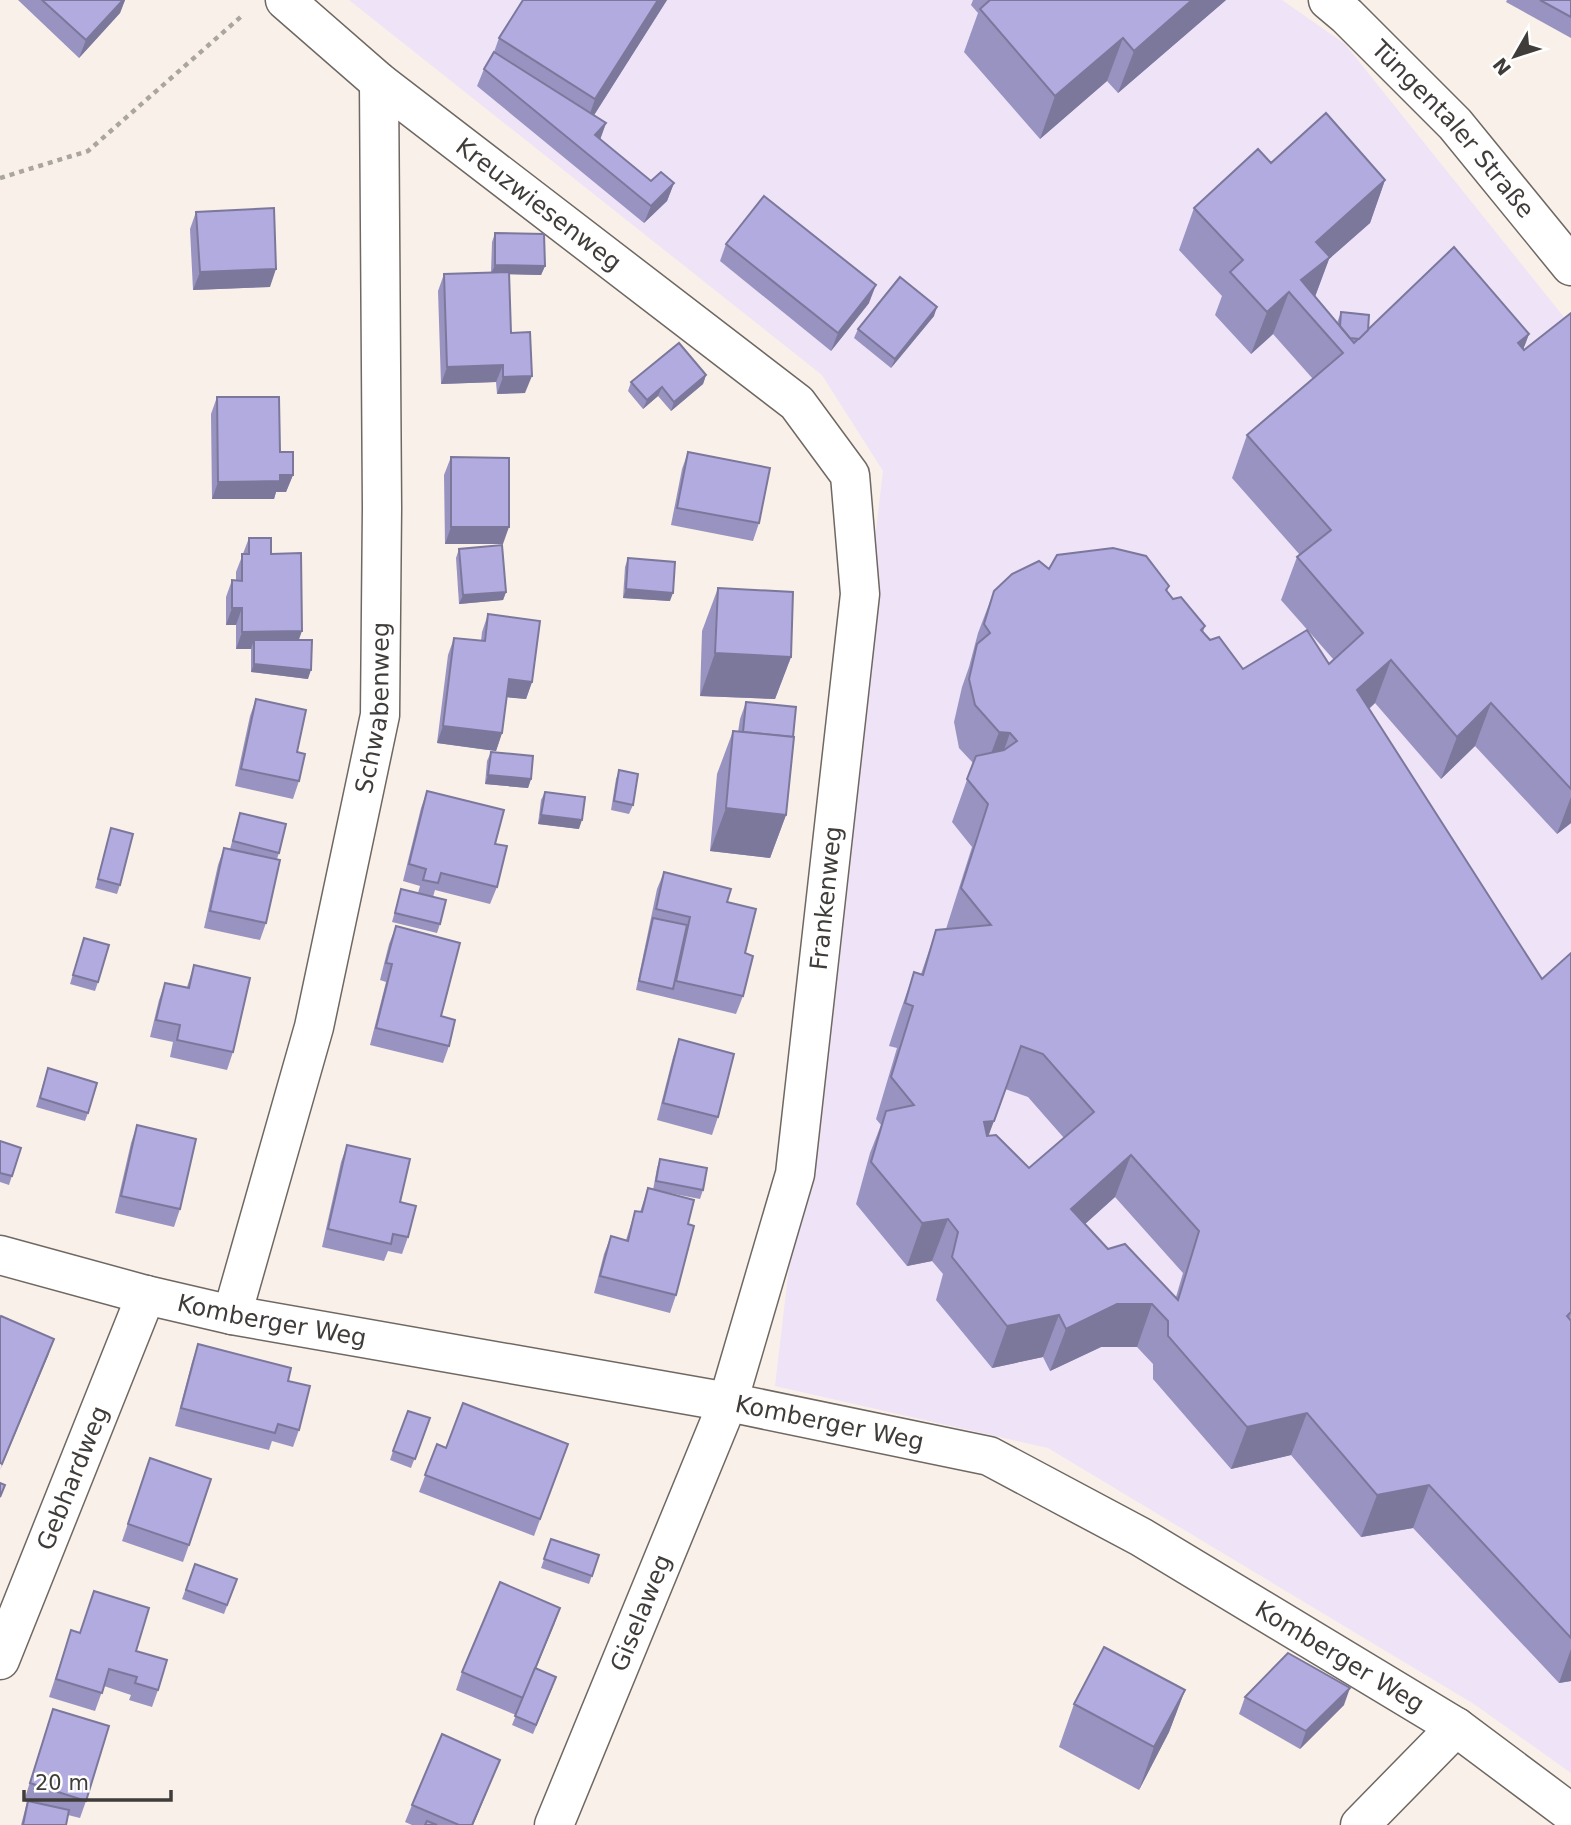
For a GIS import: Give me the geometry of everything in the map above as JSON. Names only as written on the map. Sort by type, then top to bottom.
[{"type":"street","name":"Tüngentaler Straße","points":[[1328,0],[1455,124],[1571,266]]},
{"type":"street","name":"Kreuzwiesenweg","points":[[267,4],[379,82],[797,403]]},
{"type":"street","name":"Schwabenweg","points":[[232,1315],[314,1027],[380,715],[382,509],[379,82]]},
{"type":"street","name":"Frankenweg","points":[[728,1402],[795,1174],[860,594],[850,475],[797,403]]},
{"type":"street","name":"Komberger Weg","points":[[0,1255],[146,1296],[232,1315],[728,1402],[989,1456],[1141,1537],[1456,1727],[1571,1813]]},
{"type":"street","name":"Gebhardweg","points":[[0,1660],[146,1296]]},
{"type":"street","name":"Giselaweg","points":[[554,1825],[728,1402]]},
{"type":"street","points":[[1360,1825],[1456,1727]]},
{"type":"path","points":[[0,178],[88,151],[267,4]]},
{"type":"shaded area","points":[[349,0],[1282,0],[1345,44],[1571,326],[1571,1773],[1474,1704],[1048,1448],[775,1386],[883,471],[822,375]]},
{"type":"building","points":[[42,0],[123,0],[86,40]]},
{"type":"building","points":[[523,0],[658,0],[595,99],[499,38]]},
{"type":"building","points":[[990,0],[1192,0],[1134,51],[1123,38],[1055,96],[980,9]]},
{"type":"building","points":[[1540,0],[1571,0],[1571,17]]},
{"type":"building","points":[[494,52],[606,123],[595,135],[651,181],[661,172],[674,183],[651,206],[484,69]]},
{"type":"building","points":[[1326,113],[1385,180],[1316,242],[1330,257],[1301,280],[1354,343],[1454,247],[1529,334],[1518,343],[1524,350],[1571,313],[1571,789],[1491,703],[1457,737],[1391,660],[1357,690],[1542,979],[1571,953],[1571,1312],[1567,1316],[1571,1321],[1571,1638],[1429,1485],[1377,1495],[1307,1413],[1247,1427],[1168,1336],[1168,1321],[1152,1304],[1117,1304],[1066,1329],[1059,1315],[1007,1326],[952,1257],[958,1232],[948,1219],[922,1223],[871,1162],[886,1111],[914,1105],[891,1077],[913,1006],[905,1003],[914,972],[923,975],[936,930],[991,925],[961,888],[988,804],[967,779],[976,756],[1004,750],[1017,741],[1010,733],[999,732],[975,705],[969,679],[977,644],[990,633],[984,624],[994,591],[1012,574],[1039,561],[1049,569],[1057,555],[1113,548],[1146,556],[1169,586],[1166,590],[1173,599],[1181,597],[1205,626],[1201,630],[1210,640],[1219,637],[1243,669],[1307,630],[1329,664],[1363,633],[1297,557],[1331,530],[1247,435],[1343,353],[1289,292],[1267,312],[1230,272],[1243,260],[1194,208],[1258,149],[1271,163]],"holes":[[[1021,1046],[1043,1054],[1094,1112],[1029,1168],[996,1135],[987,1136],[984,1122],[994,1121]],[[1131,1155],[1199,1231],[1178,1300],[1125,1244],[1108,1249],[1071,1209]]]},
{"type":"building","points":[[764,196],[876,285],[838,333],[726,244]]},
{"type":"building","points":[[274,208],[276,269],[200,272],[196,212]]},
{"type":"building","points":[[495,233],[544,234],[545,266],[495,265]]},
{"type":"building","points":[[509,272],[511,333],[530,332],[532,376],[503,377],[503,365],[447,367],[444,274]]},
{"type":"building","points":[[900,277],[937,307],[895,359],[858,329]]},
{"type":"building","points":[[1341,312],[1369,315],[1368,330],[1359,339],[1350,338],[1340,326]]},
{"type":"building","points":[[679,343],[706,375],[674,402],[662,387],[647,400],[631,382]]},
{"type":"building","points":[[217,397],[279,397],[280,452],[293,452],[293,475],[280,475],[280,481],[218,482]]},
{"type":"building","points":[[688,452],[770,468],[759,523],[677,508]]},
{"type":"building","points":[[451,457],[509,458],[509,527],[451,527]]},
{"type":"building","points":[[249,538],[271,538],[271,554],[301,553],[302,631],[242,632],[242,608],[232,608],[232,580],[242,581],[242,554],[249,554]]},
{"type":"building","points":[[502,545],[506,592],[463,595],[459,549]]},
{"type":"building","points":[[628,558],[675,562],[673,593],[626,589]]},
{"type":"building","points":[[718,588],[793,592],[791,657],[715,653]]},
{"type":"building","points":[[488,614],[540,621],[532,682],[509,679],[502,733],[443,726],[454,638],[485,641]]},
{"type":"building","points":[[254,640],[312,640],[311,670],[254,664]]},
{"type":"building","points":[[256,699],[306,710],[297,752],[305,754],[299,781],[241,769]]},
{"type":"building","points":[[746,702],[796,707],[793,737],[743,732]]},
{"type":"building","points":[[733,731],[794,737],[786,815],[726,808]]},
{"type":"building","points":[[491,752],[533,756],[531,779],[488,775]]},
{"type":"building","points":[[619,770],[638,774],[633,805],[614,801]]},
{"type":"building","points":[[427,791],[504,810],[495,844],[507,846],[497,887],[441,873],[438,883],[423,880],[426,869],[409,864]]},
{"type":"building","points":[[545,792],[585,797],[582,820],[541,815]]},
{"type":"building","points":[[240,813],[286,824],[279,853],[233,841]]},
{"type":"building","points":[[111,828],[133,834],[120,885],[98,879]]},
{"type":"building","points":[[224,848],[280,860],[266,923],[210,911]]},
{"type":"building","points":[[664,872],[731,889],[727,902],[756,909],[745,953],[753,956],[743,996],[676,981],[690,917],[656,909]]},
{"type":"building","points":[[401,889],[446,900],[440,924],[395,913]]},
{"type":"building","points":[[653,918],[687,925],[673,989],[639,981]]},
{"type":"building","points":[[396,926],[460,943],[441,1016],[455,1020],[449,1046],[376,1028],[392,964],[386,963]]},
{"type":"building","points":[[84,938],[109,945],[98,982],[73,975]]},
{"type":"building","points":[[194,965],[250,978],[233,1052],[177,1040],[180,1025],[156,1020],[165,983],[189,988]]},
{"type":"building","points":[[679,1039],[734,1054],[718,1117],[663,1103]]},
{"type":"building","points":[[48,1068],[97,1083],[88,1113],[40,1098]]},
{"type":"building","points":[[137,1125],[196,1139],[180,1209],[121,1196]]},
{"type":"building","points":[[0,1141],[21,1148],[12,1176],[0,1173]]},
{"type":"building","points":[[347,1145],[410,1159],[400,1202],[416,1206],[408,1237],[393,1234],[391,1244],[328,1229]]},
{"type":"building","points":[[660,1159],[707,1168],[703,1190],[656,1181]]},
{"type":"building","points":[[648,1188],[694,1200],[688,1224],[694,1226],[676,1295],[600,1276],[611,1236],[628,1241],[635,1211],[642,1212]]},
{"type":"building","points":[[1,1316],[54,1339],[2,1464],[0,1463]]},
{"type":"building","points":[[198,1344],[291,1368],[288,1381],[310,1386],[299,1430],[278,1424],[275,1433],[181,1408]]},
{"type":"building","points":[[463,1403],[568,1444],[540,1519],[425,1475],[437,1444],[446,1448]]},
{"type":"building","points":[[408,1411],[430,1418],[415,1459],[393,1451]]},
{"type":"building","points":[[150,1458],[211,1479],[189,1545],[128,1524]]},
{"type":"building","points":[[0,1483],[5,1485],[0,1497]]},
{"type":"building","points":[[551,1539],[599,1555],[592,1576],[544,1559]]},
{"type":"building","points":[[195,1564],[237,1579],[227,1605],[186,1590]]},
{"type":"building","points":[[500,1582],[560,1608],[523,1698],[462,1672]]},
{"type":"building","points":[[94,1591],[149,1608],[136,1651],[167,1660],[158,1690],[135,1683],[137,1677],[109,1669],[102,1693],[56,1679],[71,1630],[80,1633]]},
{"type":"building","points":[[1104,1647],[1185,1690],[1154,1747],[1074,1704]]},
{"type":"building","points":[[1288,1653],[1350,1688],[1306,1731],[1245,1697]]},
{"type":"building","points":[[535,1668],[556,1677],[536,1725],[515,1716]]},
{"type":"building","points":[[53,1709],[109,1726],[86,1801],[30,1783]]},
{"type":"building","points":[[442,1734],[500,1760],[472,1825],[459,1825],[412,1805]]},
{"type":"building","points":[[28,1801],[69,1810],[66,1825],[23,1825]]}]
